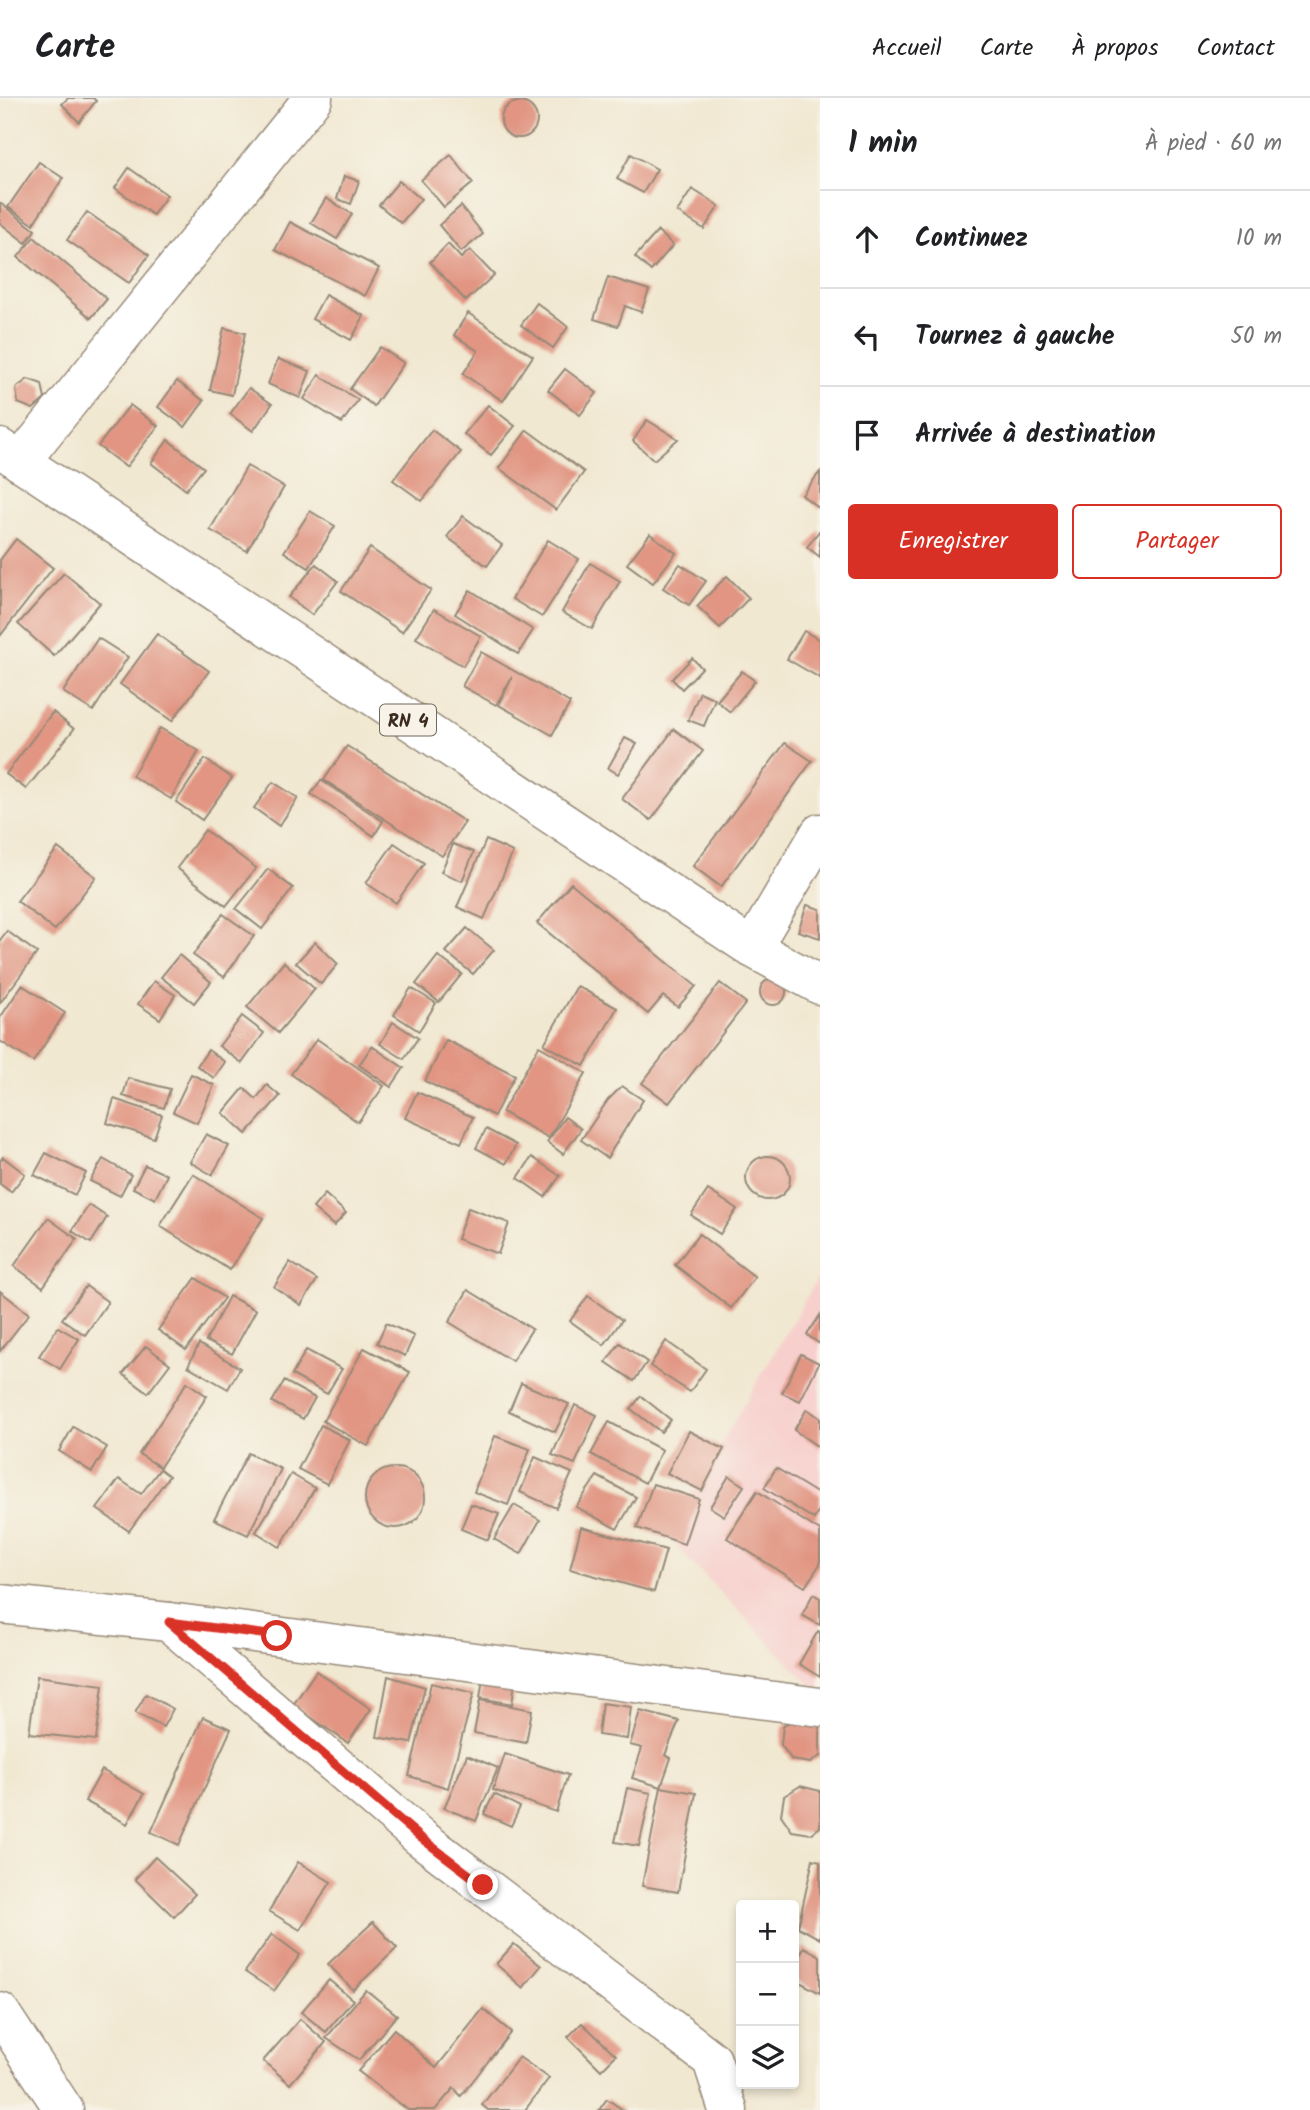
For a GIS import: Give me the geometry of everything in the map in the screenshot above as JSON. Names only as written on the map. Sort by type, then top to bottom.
[{"type":"main road","points":[[10,455],[313,98]]},
{"type":"main road","name":"RN 4","points":[[10,455],[752,948],[820,985]]},
{"type":"main road","points":[[752,948],[820,833]]},
{"type":"main road","points":[[0,1604],[169,1622],[820,1707]]},
{"type":"main road","points":[[169,1622],[421,1838],[712,2060],[728,2110]]},
{"type":"main road","points":[[0,2012],[64,2110]]},
{"type":"shaded area","points":[[820,1274],[820,1695],[667,1537]]},
{"type":"building","points":[[68,98],[93,98],[96,101],[79,122],[62,104]]},
{"type":"building","points":[[519,102],[532,107],[537,120],[532,133],[519,138],[506,133],[501,120],[506,107]]},
{"type":"building","points":[[631,154],[657,169],[643,193],[617,179]]},
{"type":"building","points":[[451,155],[473,183],[444,207],[421,180]]},
{"type":"building","points":[[39,162],[63,178],[33,224],[8,207]]},
{"type":"building","points":[[129,168],[167,195],[153,215],[115,188]]},
{"type":"building","points":[[344,176],[359,181],[351,204],[337,199]]},
{"type":"building","points":[[399,181],[421,199],[401,223],[379,205]]},
{"type":"building","points":[[692,189],[719,206],[704,229],[677,212]]},
{"type":"building","points":[[326,198],[352,214],[337,239],[311,223]]},
{"type":"building","points":[[0,203],[35,230],[26,243],[0,223]]},
{"type":"building","points":[[461,206],[483,234],[461,252],[439,225]]},
{"type":"building","points":[[87,212],[149,255],[129,283],[67,240]]},
{"type":"building","points":[[290,222],[379,268],[365,296],[275,250]]},
{"type":"building","points":[[658,231],[673,245],[651,271],[635,257]]},
{"type":"building","points":[[34,237],[107,299],[91,318],[18,257]]},
{"type":"building","points":[[448,244],[461,258],[470,250],[494,275],[466,301],[430,262]]},
{"type":"building","points":[[608,277],[649,290],[641,312],[625,306],[618,326],[594,319]]},
{"type":"building","points":[[325,295],[364,316],[351,340],[312,319]]},
{"type":"building","points":[[537,303],[568,327],[553,348],[521,325]]},
{"type":"building","points":[[468,313],[533,356],[503,401],[463,374],[478,351],[454,335]]},
{"type":"building","points":[[224,328],[245,333],[232,395],[210,390]]},
{"type":"building","points":[[380,347],[404,363],[374,406],[350,389]]},
{"type":"building","points":[[278,359],[310,371],[300,398],[268,384]]},
{"type":"building","points":[[565,369],[597,393],[580,415],[548,390]]},
{"type":"building","points":[[319,375],[358,400],[342,423],[304,399]]},
{"type":"building","points":[[28,379],[42,384],[45,399],[33,409],[18,403],[16,388]]},
{"type":"building","points":[[177,381],[204,401],[185,427],[158,407]]},
{"type":"building","points":[[249,388],[272,404],[253,431],[230,414]]},
{"type":"building","points":[[130,405],[158,426],[126,467],[98,446]]},
{"type":"building","points":[[488,405],[515,426],[491,455],[464,434]]},
{"type":"building","points":[[647,420],[678,439],[654,460],[633,441]]},
{"type":"building","points":[[432,430],[461,452],[422,501],[393,480]]},
{"type":"building","points":[[527,430],[584,472],[556,510],[499,468]]},
{"type":"building","points":[[168,440],[204,468],[186,490],[151,463]]},
{"type":"building","points":[[247,466],[284,487],[247,551],[210,530]]},
{"type":"building","points":[[820,472],[820,509],[802,495]]},
{"type":"building","points":[[310,511],[335,526],[309,568],[284,552]]},
{"type":"building","points":[[463,516],[502,545],[487,566],[447,537]]},
{"type":"building","points":[[820,530],[820,557],[807,547]]},
{"type":"building","points":[[650,534],[676,553],[653,583],[627,564]]},
{"type":"building","points":[[16,539],[53,568],[0,636],[0,560]]},
{"type":"building","points":[[548,540],[579,559],[542,617],[512,599]]},
{"type":"building","points":[[370,548],[431,590],[402,632],[341,591]]},
{"type":"building","points":[[590,563],[620,581],[592,629],[562,612]]},
{"type":"building","points":[[316,564],[338,581],[312,615],[289,597]]},
{"type":"building","points":[[680,564],[706,581],[689,605],[663,588]]},
{"type":"building","points":[[64,573],[100,603],[54,656],[18,624]]},
{"type":"building","points":[[727,576],[749,598],[720,628],[697,606]]},
{"type":"building","points":[[470,590],[533,630],[518,654],[455,614]]},
{"type":"building","points":[[434,609],[481,636],[463,666],[416,638]]},
{"type":"building","points":[[804,631],[820,640],[820,678],[787,659]]},
{"type":"building","points":[[157,634],[209,671],[172,721],[120,684]]},
{"type":"building","points":[[98,638],[128,657],[93,711],[63,692]]},
{"type":"building","points":[[481,652],[570,703],[552,735],[499,705],[512,677],[496,705],[462,686]]},
{"type":"building","points":[[692,658],[702,668],[682,689],[672,679]]},
{"type":"building","points":[[742,671],[755,681],[730,712],[717,701]]},
{"type":"building","points":[[700,692],[715,699],[704,726],[688,720]]},
{"type":"building","points":[[53,712],[74,729],[26,789],[6,774]]},
{"type":"building","points":[[160,728],[199,751],[171,799],[132,776]]},
{"type":"building","points":[[674,729],[703,751],[651,820],[622,799]]},
{"type":"building","points":[[625,738],[637,744],[618,774],[608,768]]},
{"type":"building","points":[[785,743],[812,761],[721,887],[693,866]]},
{"type":"building","points":[[347,746],[465,822],[442,856],[324,780]]},
{"type":"building","points":[[205,759],[232,778],[202,820],[176,802]]},
{"type":"building","points":[[321,780],[383,821],[374,836],[311,794]]},
{"type":"building","points":[[273,782],[298,798],[279,826],[254,808]]},
{"type":"building","points":[[205,830],[256,868],[226,906],[177,868]]},
{"type":"building","points":[[486,840],[513,852],[484,919],[457,907]]},
{"type":"building","points":[[394,843],[424,863],[396,903],[366,883]]},
{"type":"building","points":[[453,844],[474,852],[462,881],[441,872]]},
{"type":"building","points":[[58,848],[96,877],[55,930],[17,901]]},
{"type":"building","points":[[268,869],[293,888],[262,929],[236,909]]},
{"type":"building","points":[[571,883],[696,986],[678,1007],[663,996],[648,1014],[537,923]]},
{"type":"building","points":[[807,905],[820,909],[820,938],[798,931]]},
{"type":"building","points":[[223,914],[254,936],[224,977],[193,955]]},
{"type":"building","points":[[467,928],[494,950],[473,974],[446,952]]},
{"type":"building","points":[[7,931],[37,953],[0,1003],[0,940]]},
{"type":"building","points":[[315,942],[338,964],[321,984],[296,963]]},
{"type":"building","points":[[179,955],[211,982],[194,1003],[161,977]]},
{"type":"building","points":[[438,956],[462,974],[439,1002],[416,984]]},
{"type":"building","points":[[284,962],[315,989],[278,1033],[247,1007]]},
{"type":"building","points":[[773,979],[782,983],[786,992],[782,1001],[773,1005],[764,1001],[760,992],[764,983]]},
{"type":"building","points":[[154,981],[175,995],[160,1019],[138,1004]]},
{"type":"building","points":[[720,983],[746,1003],[669,1103],[642,1083]]},
{"type":"building","points":[[22,985],[65,1013],[33,1062],[0,1041],[0,1018]]},
{"type":"building","points":[[577,986],[617,1008],[584,1066],[544,1044]]},
{"type":"building","points":[[411,988],[436,1003],[419,1031],[394,1015]]},
{"type":"building","points":[[242,1016],[264,1033],[242,1063],[219,1046]]},
{"type":"building","points":[[393,1022],[418,1038],[404,1059],[380,1044]]},
{"type":"building","points":[[317,1039],[384,1086],[358,1122],[291,1074]]},
{"type":"building","points":[[446,1040],[515,1075],[494,1116],[425,1081]]},
{"type":"building","points":[[372,1046],[404,1068],[391,1087],[359,1065]]},
{"type":"building","points":[[539,1046],[586,1073],[549,1138],[502,1112]]},
{"type":"building","points":[[208,1050],[225,1062],[214,1078],[197,1066]]},
{"type":"building","points":[[191,1074],[214,1085],[197,1123],[173,1112]]},
{"type":"building","points":[[128,1078],[170,1089],[164,1108],[123,1096]]},
{"type":"building","points":[[267,1085],[280,1096],[246,1134],[223,1113],[244,1088],[256,1099]]},
{"type":"building","points":[[622,1086],[643,1100],[607,1158],[581,1140],[608,1100]]},
{"type":"building","points":[[417,1092],[473,1117],[461,1143],[405,1118]]},
{"type":"building","points":[[114,1099],[162,1115],[154,1138],[107,1123]]},
{"type":"building","points":[[565,1117],[581,1129],[563,1154],[547,1142]]},
{"type":"building","points":[[486,1129],[516,1145],[506,1164],[476,1148]]},
{"type":"building","points":[[206,1134],[229,1146],[212,1175],[190,1162]]},
{"type":"building","points":[[46,1153],[86,1173],[75,1195],[34,1175]]},
{"type":"building","points":[[768,1156],[783,1163],[790,1178],[783,1193],[768,1200],[753,1193],[746,1178],[753,1163]]},
{"type":"building","points":[[3,1157],[25,1174],[11,1192],[0,1184],[0,1161]]},
{"type":"building","points":[[532,1157],[560,1176],[545,1197],[518,1178]]},
{"type":"building","points":[[103,1159],[131,1175],[120,1196],[90,1181]]},
{"type":"building","points":[[145,1165],[167,1175],[155,1199],[133,1188]]},
{"type":"building","points":[[193,1174],[263,1218],[230,1270],[160,1226]]},
{"type":"building","points":[[708,1190],[737,1209],[720,1234],[691,1215]]},
{"type":"building","points":[[325,1194],[346,1213],[334,1226],[313,1208]]},
{"type":"building","points":[[89,1205],[107,1217],[91,1243],[72,1231]]},
{"type":"building","points":[[468,1208],[509,1223],[498,1254],[457,1239]]},
{"type":"building","points":[[48,1218],[77,1239],[43,1287],[14,1266]]},
{"type":"building","points":[[699,1234],[755,1277],[731,1308],[675,1265]]},
{"type":"building","points":[[290,1262],[317,1280],[301,1305],[274,1287]]},
{"type":"building","points":[[196,1278],[224,1298],[186,1350],[158,1330]]},
{"type":"building","points":[[86,1286],[108,1302],[85,1335],[62,1319]]},
{"type":"building","points":[[468,1290],[532,1329],[512,1361],[449,1322]]},
{"type":"building","points":[[0,1291],[29,1314],[0,1351]]},
{"type":"building","points":[[229,1296],[256,1310],[232,1354],[206,1341]]},
{"type":"building","points":[[588,1296],[622,1320],[604,1345],[570,1321]]},
{"type":"building","points":[[820,1315],[820,1344],[807,1335]]},
{"type":"building","points":[[386,1323],[414,1336],[405,1356],[377,1343]]},
{"type":"building","points":[[58,1327],[79,1339],[60,1369],[39,1356]]},
{"type":"building","points":[[666,1341],[706,1369],[690,1392],[650,1366]]},
{"type":"building","points":[[620,1343],[647,1362],[634,1381],[606,1362]]},
{"type":"building","points":[[199,1344],[240,1368],[228,1389],[188,1366]]},
{"type":"building","points":[[146,1346],[170,1364],[148,1393],[123,1374]]},
{"type":"building","points":[[364,1348],[410,1372],[368,1446],[323,1421]]},
{"type":"building","points":[[306,1350],[342,1369],[327,1394],[292,1375]]},
{"type":"building","points":[[801,1354],[819,1363],[800,1401],[782,1393]]},
{"type":"building","points":[[284,1381],[315,1398],[303,1419],[272,1402]]},
{"type":"building","points":[[187,1382],[207,1396],[160,1467],[139,1454]]},
{"type":"building","points":[[521,1383],[569,1404],[555,1432],[509,1411]]},
{"type":"building","points":[[641,1396],[671,1420],[661,1432],[631,1409]]},
{"type":"building","points":[[575,1405],[597,1415],[575,1464],[552,1455]]},
{"type":"building","points":[[807,1409],[820,1418],[820,1448],[794,1430]]},
{"type":"building","points":[[609,1422],[662,1450],[645,1483],[591,1454]]},
{"type":"building","points":[[321,1425],[350,1440],[327,1484],[298,1469]]},
{"type":"building","points":[[73,1427],[107,1447],[92,1472],[59,1451]]},
{"type":"building","points":[[689,1431],[724,1449],[702,1491],[667,1473]]},
{"type":"building","points":[[495,1436],[530,1449],[508,1505],[474,1492]]},
{"type":"building","points":[[248,1453],[281,1469],[248,1535],[214,1519]]},
{"type":"building","points":[[535,1457],[572,1473],[556,1508],[520,1492]]},
{"type":"building","points":[[389,1468],[401,1468],[420,1481],[425,1498],[423,1510],[412,1523],[401,1528],[389,1528],[370,1515],[365,1504],[365,1492],[378,1473]]},
{"type":"building","points":[[776,1468],[820,1495],[820,1509],[814,1519],[764,1488]]},
{"type":"building","points":[[160,1469],[169,1476],[129,1531],[97,1509],[119,1479],[141,1494]]},
{"type":"building","points":[[291,1474],[315,1488],[280,1547],[256,1532]]},
{"type":"building","points":[[597,1476],[636,1497],[617,1529],[576,1507]]},
{"type":"building","points":[[729,1476],[744,1486],[724,1516],[710,1507]]},
{"type":"building","points":[[653,1484],[699,1499],[684,1544],[637,1528]]},
{"type":"building","points":[[757,1491],[820,1531],[820,1564],[805,1587],[727,1538]]},
{"type":"building","points":[[471,1504],[499,1514],[488,1540],[461,1529]]},
{"type":"building","points":[[514,1505],[540,1520],[521,1554],[494,1539]]},
{"type":"building","points":[[581,1527],[666,1550],[654,1592],[570,1569]]},
{"type":"building","points":[[813,1594],[820,1598],[820,1625],[802,1615]]},
{"type":"building","points":[[818,1631],[820,1632],[820,1677],[799,1664]]},
{"type":"building","points":[[316,1671],[371,1709],[348,1743],[293,1705]]},
{"type":"building","points":[[37,1676],[103,1685],[96,1740],[29,1733]]},
{"type":"building","points":[[388,1676],[425,1687],[411,1743],[377,1737]]},
{"type":"building","points":[[483,1678],[515,1683],[512,1704],[480,1698]]},
{"type":"building","points":[[431,1683],[474,1693],[448,1788],[409,1776]]},
{"type":"building","points":[[146,1694],[173,1709],[163,1727],[135,1713]]},
{"type":"building","points":[[480,1700],[532,1710],[526,1743],[474,1733]]},
{"type":"building","points":[[602,1703],[631,1707],[627,1739],[598,1735]]},
{"type":"building","points":[[640,1711],[679,1721],[665,1755],[671,1758],[661,1787],[632,1778],[642,1748],[630,1745]]},
{"type":"building","points":[[799,1715],[820,1721],[820,1756],[810,1763],[792,1760],[781,1745],[783,1726]]},
{"type":"building","points":[[203,1717],[231,1729],[179,1845],[151,1832]]},
{"type":"building","points":[[505,1754],[568,1775],[556,1812],[493,1790]]},
{"type":"building","points":[[467,1755],[498,1768],[476,1821],[444,1808]]},
{"type":"building","points":[[102,1770],[144,1794],[127,1824],[85,1801]]},
{"type":"building","points":[[800,1786],[820,1791],[820,1827],[811,1834],[792,1831],[781,1815],[784,1796]]},
{"type":"building","points":[[661,1787],[696,1793],[678,1892],[642,1886]]},
{"type":"building","points":[[627,1788],[651,1793],[639,1846],[615,1842]]},
{"type":"building","points":[[494,1794],[520,1807],[511,1826],[484,1814]]},
{"type":"building","points":[[155,1857],[195,1894],[174,1917],[135,1879]]},
{"type":"building","points":[[813,1859],[820,1861],[820,1939],[799,1928]]},
{"type":"building","points":[[298,1862],[331,1882],[300,1930],[269,1911]]},
{"type":"building","points":[[373,1922],[397,1948],[353,1990],[328,1964]]},
{"type":"building","points":[[272,1934],[300,1955],[274,1991],[245,1972]]},
{"type":"building","points":[[514,1944],[541,1966],[523,1988],[496,1964]]},
{"type":"building","points":[[804,1947],[820,1956],[820,1993],[799,1982],[799,1956]]},
{"type":"building","points":[[329,1980],[353,2000],[326,2032],[301,2012]]},
{"type":"building","points":[[366,1990],[397,2015],[359,2060],[326,2038]]},
{"type":"building","points":[[483,2009],[511,2032],[461,2096],[454,2088],[435,2110],[408,2110],[358,2071],[394,2029],[436,2068]]},
{"type":"building","points":[[300,2019],[326,2042],[290,2084],[263,2061]]},
{"type":"building","points":[[582,2023],[616,2055],[601,2070],[568,2037]]},
{"type":"building","points":[[519,2057],[549,2078],[525,2110],[488,2110],[482,2105]]},
{"type":"building","points":[[607,2099],[623,2110],[599,2110]]},
{"type":"route","points":[[277,1636],[169,1622],[421,1838],[483,1885]]}]
